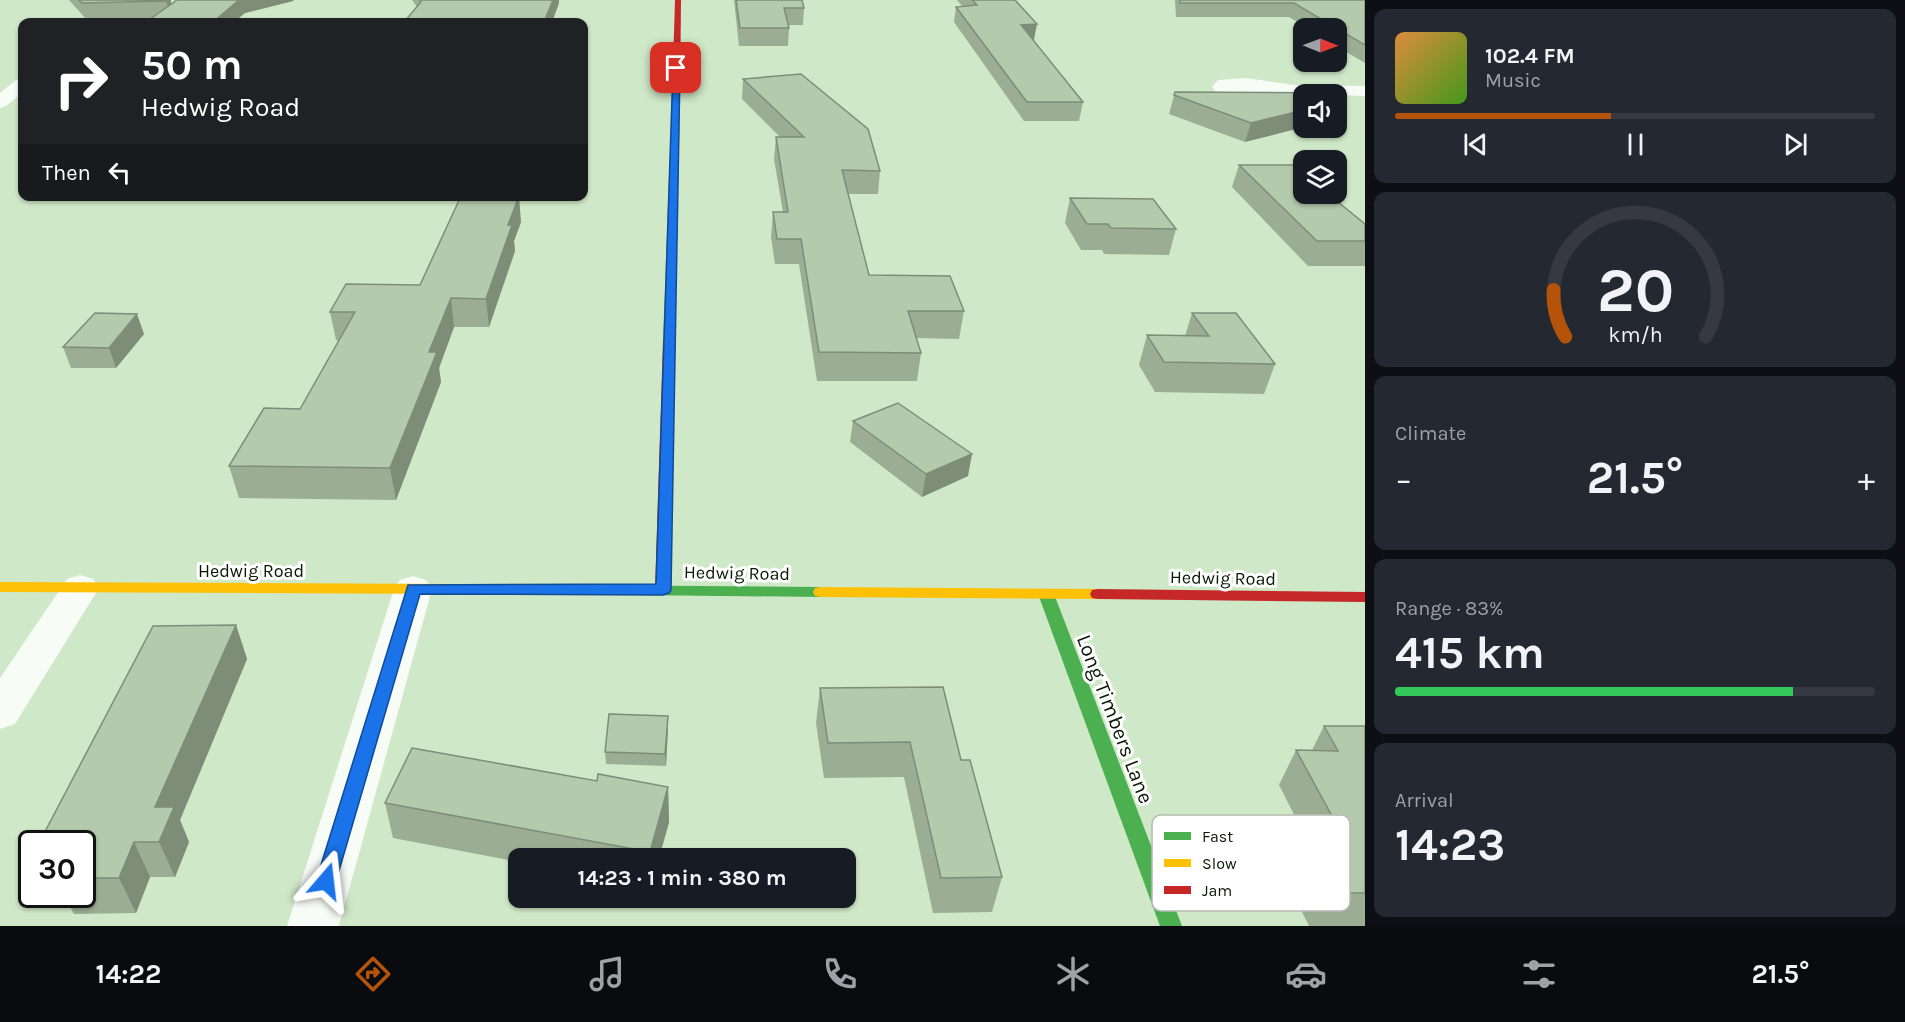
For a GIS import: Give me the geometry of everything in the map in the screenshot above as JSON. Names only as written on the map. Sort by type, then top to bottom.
[{"type":"street","points":[[663,590],[678,0]]},
{"type":"street","points":[[0,102],[18,87]]},
{"type":"street","points":[[1347,91],[1365,91]]},
{"type":"street","name":"Hedwig Road","points":[[0,587],[663,590],[1365,597]]},
{"type":"street","points":[[0,712],[80,588]]},
{"type":"street","points":[[313,926],[414,589]]},
{"type":"street","name":"Long Timbers Lane","points":[[1046,594],[1152,876]]},
{"type":"street","name":"Long Timbers Lane","points":[[1165,911],[1171,926]]},
{"type":"building","points":[[79,0],[166,0],[166,1],[82,3]]},
{"type":"building","points":[[177,0],[239,0],[218,18],[152,18]]},
{"type":"building","points":[[420,0],[553,0],[546,18],[407,18],[421,2]]},
{"type":"building","points":[[736,0],[802,0],[804,8],[784,8],[789,28],[740,28]]},
{"type":"building","points":[[972,0],[1015,0],[1037,24],[1021,25],[1083,102],[1027,102],[956,7],[977,5]]},
{"type":"building","points":[[1180,0],[1365,0],[1365,45],[1347,34],[1347,18],[1319,18],[1294,3],[1180,3]]},
{"type":"building","points":[[801,74],[868,129],[880,171],[842,170],[869,275],[950,276],[964,311],[908,311],[921,353],[819,352],[801,239],[777,239],[773,212],[788,212],[776,137],[804,137],[743,79]]},
{"type":"building","points":[[1175,92],[1293,93],[1293,113],[1251,123],[1174,95]]},
{"type":"building","points":[[1239,165],[1293,165],[1293,204],[1340,204],[1365,224],[1365,241],[1317,241]]},
{"type":"building","points":[[1070,198],[1153,199],[1176,229],[1111,228],[1108,224],[1087,224]]},
{"type":"building","points":[[459,201],[517,201],[508,225],[512,225],[486,299],[451,298],[429,352],[437,352],[390,468],[229,466],[264,408],[300,409],[355,312],[330,312],[346,284],[420,285]]},
{"type":"building","points":[[95,313],[137,314],[109,348],[63,347]]},
{"type":"building","points":[[1192,313],[1236,313],[1275,364],[1164,362],[1147,335],[1209,336]]},
{"type":"building","points":[[898,403],[972,454],[926,474],[853,421]]},
{"type":"building","points":[[236,625],[155,807],[174,807],[159,842],[134,842],[119,878],[96,878],[96,830],[46,830],[153,626]]},
{"type":"building","points":[[943,687],[961,760],[970,760],[1002,877],[941,878],[910,742],[828,743],[820,688]]},
{"type":"building","points":[[609,714],[668,716],[665,754],[605,752]]},
{"type":"building","points":[[1324,726],[1365,726],[1365,893],[1350,893],[1350,815],[1331,815],[1296,750],[1338,751]]},
{"type":"building","points":[[412,748],[597,781],[598,774],[668,787],[651,848],[628,848],[385,803]]},
{"type":"traffic: fast","points":[[669,340],[676,97]]},
{"type":"traffic: fast","points":[[459,589],[821,592]]},
{"type":"traffic: fast","points":[[1046,594],[1152,876]]},
{"type":"traffic: fast","points":[[1165,911],[1171,926]]},
{"type":"traffic: slow","points":[[0,587],[459,589]]},
{"type":"traffic: slow","points":[[821,592],[1098,594]]},
{"type":"traffic: jam","points":[[676,97],[678,0]]},
{"type":"traffic: jam","points":[[663,590],[669,340]]},
{"type":"traffic: jam","points":[[1098,594],[1365,597]]},
{"type":"route","points":[[326,881],[414,589],[663,590],[676,68]]}]
